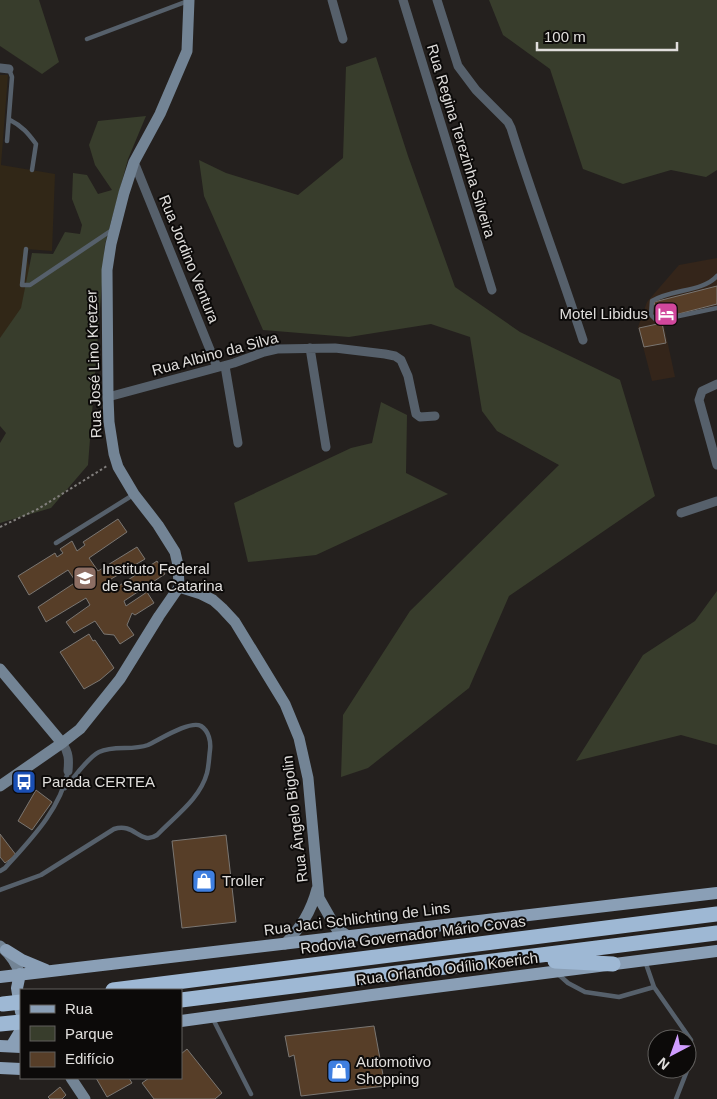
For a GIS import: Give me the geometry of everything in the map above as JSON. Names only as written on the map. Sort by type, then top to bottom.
[{"type":"highway","name":"Rodovia Governador Mário Covas","points":[[121,989],[717,914]]},
{"type":"highway","points":[[182,1000],[717,933]]},
{"type":"highway","points":[[516,959],[614,964]]},
{"type":"highway","points":[[1,1004],[20,1002]]},
{"type":"highway","points":[[3,1024],[20,1022]]},
{"type":"main road","name":"Rua Jaci Schlichting de Lins","points":[[0,977],[717,893]]},
{"type":"main road","points":[[3,948],[22,960],[48,971]]},
{"type":"main road","name":"Rua Orlando Odílio Koerich","points":[[182,1022],[372,994],[717,951]]},
{"type":"main road","points":[[20,974],[27,989]]},
{"type":"main road","points":[[20,974],[18,988],[20,1004]]},
{"type":"main road","points":[[11,1046],[20,1032]]},
{"type":"main road","points":[[0,1068],[20,1070]]},
{"type":"street","name":"Rua José Lino Kretzer","points":[[179,588],[175,552],[158,525],[134,494],[116,461],[111,440],[108,397],[107,270],[115,228],[134,162],[160,114],[188,50],[189,0]]},
{"type":"street","points":[[332,0],[343,40]]},
{"type":"street","name":"Rua Regina Terezinha Silveira","points":[[403,0],[492,290]]},
{"type":"street","points":[[437,0],[458,66],[476,90],[508,122],[511,128],[535,204],[583,340]]},
{"type":"street","name":"Rua Jordino Ventura","points":[[134,162],[221,366],[238,443]]},
{"type":"street","points":[[310,348],[326,446]]},
{"type":"street","name":"Rua Albino da Silva","points":[[108,397],[277,350],[335,348],[395,356],[402,360],[408,376],[416,414],[420,417],[435,416]]},
{"type":"street","points":[[717,384],[702,391],[698,400],[717,465]]},
{"type":"street","points":[[681,513],[717,501]]},
{"type":"street","points":[[0,786],[62,744],[80,728],[120,679],[159,616],[179,588]]},
{"type":"street","name":"Rua Ângelo Bigolin","points":[[179,588],[201,594],[213,600],[235,622],[292,719],[301,746],[308,778],[319,898],[336,928],[348,936]]},
{"type":"street","points":[[0,669],[66,748],[69,757],[68,771]]},
{"type":"street","points":[[285,944],[303,923],[312,908],[318,888]]},
{"type":"street","points":[[3,948],[17,965],[20,974]]},
{"type":"street","points":[[72,1079],[84,1099]]},
{"type":"lane","points":[[87,39],[189,0]]},
{"type":"lane","points":[[5,69],[12,77],[7,142]]},
{"type":"lane","points":[[10,120],[26,131],[36,144],[32,170]]},
{"type":"lane","points":[[26,249],[22,284],[26,286],[115,228]]},
{"type":"lane","points":[[717,276],[709,283],[661,295],[652,301],[651,315],[655,319],[660,320],[717,308]]},
{"type":"lane","points":[[56,543],[134,494]]},
{"type":"lane","points":[[0,871],[39,831],[64,788],[92,758],[104,751],[136,749],[148,745],[190,725],[200,726],[206,732],[211,743],[207,772],[202,785],[194,798],[152,838],[146,838],[128,827],[122,826],[114,829],[41,875],[0,890]]},
{"type":"lane","points":[[64,788],[68,771]]},
{"type":"lane","points":[[644,960],[654,987],[691,1040],[690,1063],[676,1099]]},
{"type":"lane","points":[[555,971],[568,983],[584,992],[594,994],[619,997],[654,987]]},
{"type":"lane","points":[[213,1018],[251,1094]]},
{"type":"path","points":[[0,527],[38,510],[116,461]]},
{"type":"shaded area","points":[[0,75],[8,75],[1,165],[55,174],[52,251],[26,249],[36,308],[0,353]]},
{"type":"shaded area","name":"Motel Libidus","points":[[717,258],[717,308],[663,321],[675,377],[652,381],[638,327],[647,302],[679,265]]},
{"type":"green space","points":[[0,0],[39,0],[59,62],[42,74],[0,46]]},
{"type":"green space","points":[[489,0],[717,0],[717,170],[706,177],[671,170],[623,184],[583,169],[550,69],[503,35]]},
{"type":"green space","points":[[376,57],[408,156],[455,287],[520,332],[620,380],[655,496],[509,596],[469,688],[368,768],[341,777],[343,715],[410,611],[559,465],[497,431],[482,411],[470,337],[431,324],[349,337],[263,330],[204,196],[199,160],[226,173],[298,195],[343,158],[346,67]]},
{"type":"green space","points":[[146,116],[128,159],[105,244],[88,465],[51,508],[0,523],[0,443],[6,433],[0,426],[0,338],[21,308],[32,253],[53,254],[65,232],[80,234],[82,225],[72,199],[73,173],[87,175],[98,194],[112,190],[95,165],[89,145],[98,121]]},
{"type":"green space","points":[[381,402],[407,415],[406,473],[448,494],[316,555],[248,562],[234,503],[351,448],[372,443]]},
{"type":"green space","points":[[717,591],[717,745],[681,735],[576,761],[643,655],[695,621]]},
{"type":"building","points":[[717,286],[717,304],[659,319],[654,302]]},
{"type":"building","points":[[662,323],[666,343],[644,347],[639,328]]},
{"type":"building","points":[[118,519],[127,532],[89,558],[98,571],[137,547],[145,559],[106,582],[111,591],[157,561],[165,574],[124,601],[126,606],[147,592],[154,603],[135,615],[132,613],[127,625],[134,635],[120,644],[114,635],[104,634],[95,621],[74,633],[66,622],[90,605],[86,598],[46,622],[38,607],[76,582],[68,570],[29,595],[18,576],[55,553],[57,557],[63,553],[60,549],[72,541],[77,551],[85,545],[83,542]]},
{"type":"building","points":[[89,634],[114,668],[100,680],[84,689],[60,652]]},
{"type":"building","points":[[36,790],[52,802],[32,830],[18,821]]},
{"type":"building","points":[[0,834],[16,855],[5,863],[0,857]]},
{"type":"building","name":"Troller","points":[[226,835],[236,922],[182,928],[172,841]]},
{"type":"building","name":"Automotivo Shopping","points":[[374,1026],[385,1086],[301,1096],[294,1055],[289,1057],[285,1036]]},
{"type":"building","points":[[187,1049],[222,1093],[215,1099],[154,1099],[142,1083],[148,1079],[182,1079],[182,1053]]},
{"type":"building","points":[[97,1079],[130,1079],[132,1083],[107,1097]]},
{"type":"building","points":[[60,1087],[66,1095],[62,1099],[50,1099],[48,1097]]},
{"type":"place","name":"Motel Libidus","points":[[666,314]]},
{"type":"place","name":"Instituto Federal de Santa Catarina","points":[[85,578]]},
{"type":"place","name":"Parada CERTEA","points":[[24,782]]},
{"type":"place","name":"Troller","points":[[204,881]]},
{"type":"place","name":"Automotivo Shopping","points":[[339,1071]]}]
